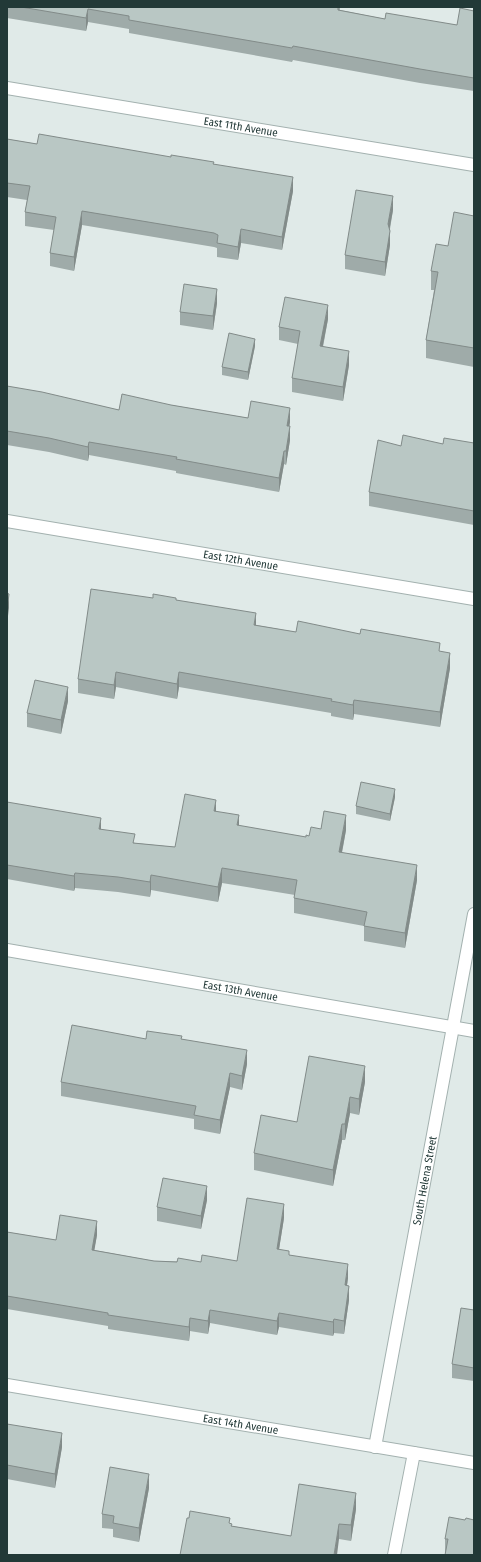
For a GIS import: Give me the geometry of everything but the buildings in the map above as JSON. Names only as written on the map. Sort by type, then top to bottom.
[{"type":"street","name":"East 11th Avenue","points":[[7,88],[474,165]]},
{"type":"street","name":"East 12th Avenue","points":[[7,521],[474,599]]},
{"type":"street","name":"South Helena Street","points":[[376,1447],[474,914]]},
{"type":"street","name":"East 13th Avenue","points":[[7,950],[474,1031]]},
{"type":"street","name":"East 14th Avenue","points":[[7,1385],[474,1463]]},
{"type":"street","points":[[394,1555],[414,1453]]}]
